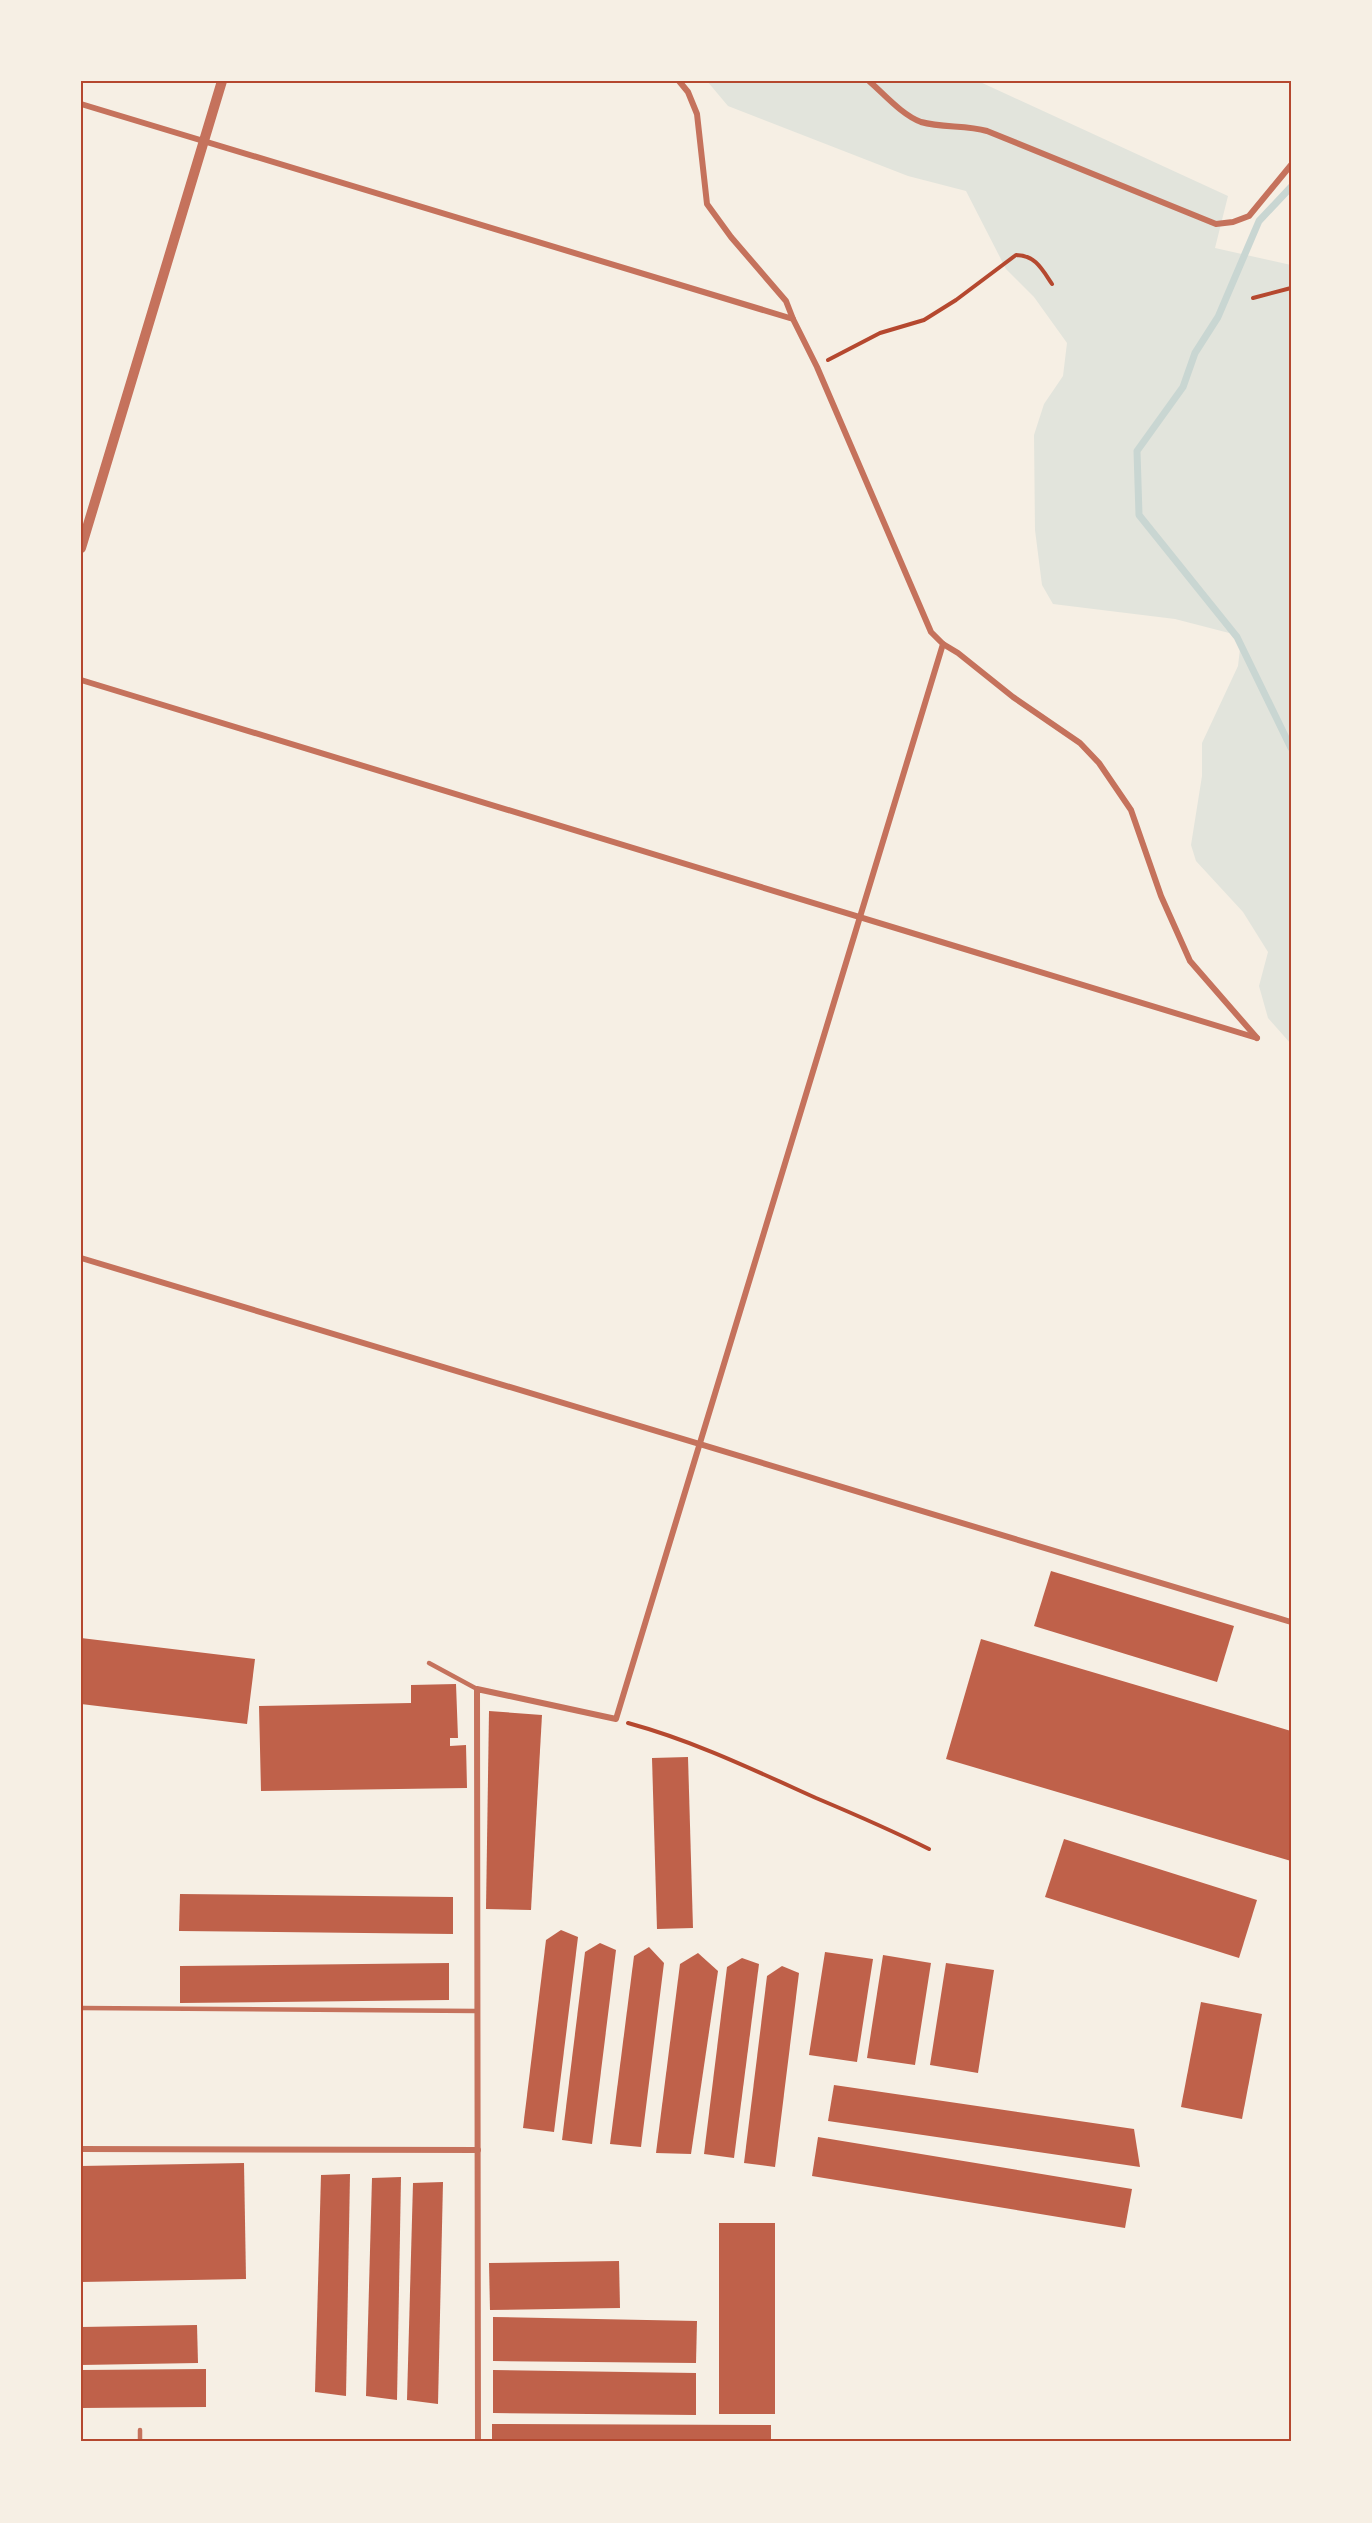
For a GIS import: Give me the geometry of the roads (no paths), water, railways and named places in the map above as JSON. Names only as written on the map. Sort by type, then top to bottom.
[{"type":"street","points":[[81,548],[222,81]]},
{"type":"street","points":[[81,680],[1257,1038],[1190,961],[1161,896],[1131,810],[1099,763],[1080,743],[1013,697],[958,653],[943,644],[931,632],[818,367],[786,301],[731,237],[707,204],[697,114],[688,92],[679,81]]},
{"type":"street","points":[[869,81],[911,116],[922,122],[970,126],[987,130],[1216,224],[1233,222],[1249,216],[1291,165]]},
{"type":"street","points":[[81,104],[793,318]]},
{"type":"street","points":[[478,2442],[477,1689],[616,1719],[858,917],[943,644]]},
{"type":"street","points":[[81,1258],[1291,1622]]},
{"type":"street","points":[[81,2149],[478,2150]]},
{"type":"lane","points":[[429,1663],[477,1689]]},
{"type":"lane","points":[[81,2008],[476,2011]]},
{"type":"lane","points":[[140,2430],[140,2442]]},
{"type":"waterway","points":[[1291,187],[1259,221],[1218,317],[1195,353],[1183,387],[1137,451],[1139,515],[1237,637],[1291,748]]}]
